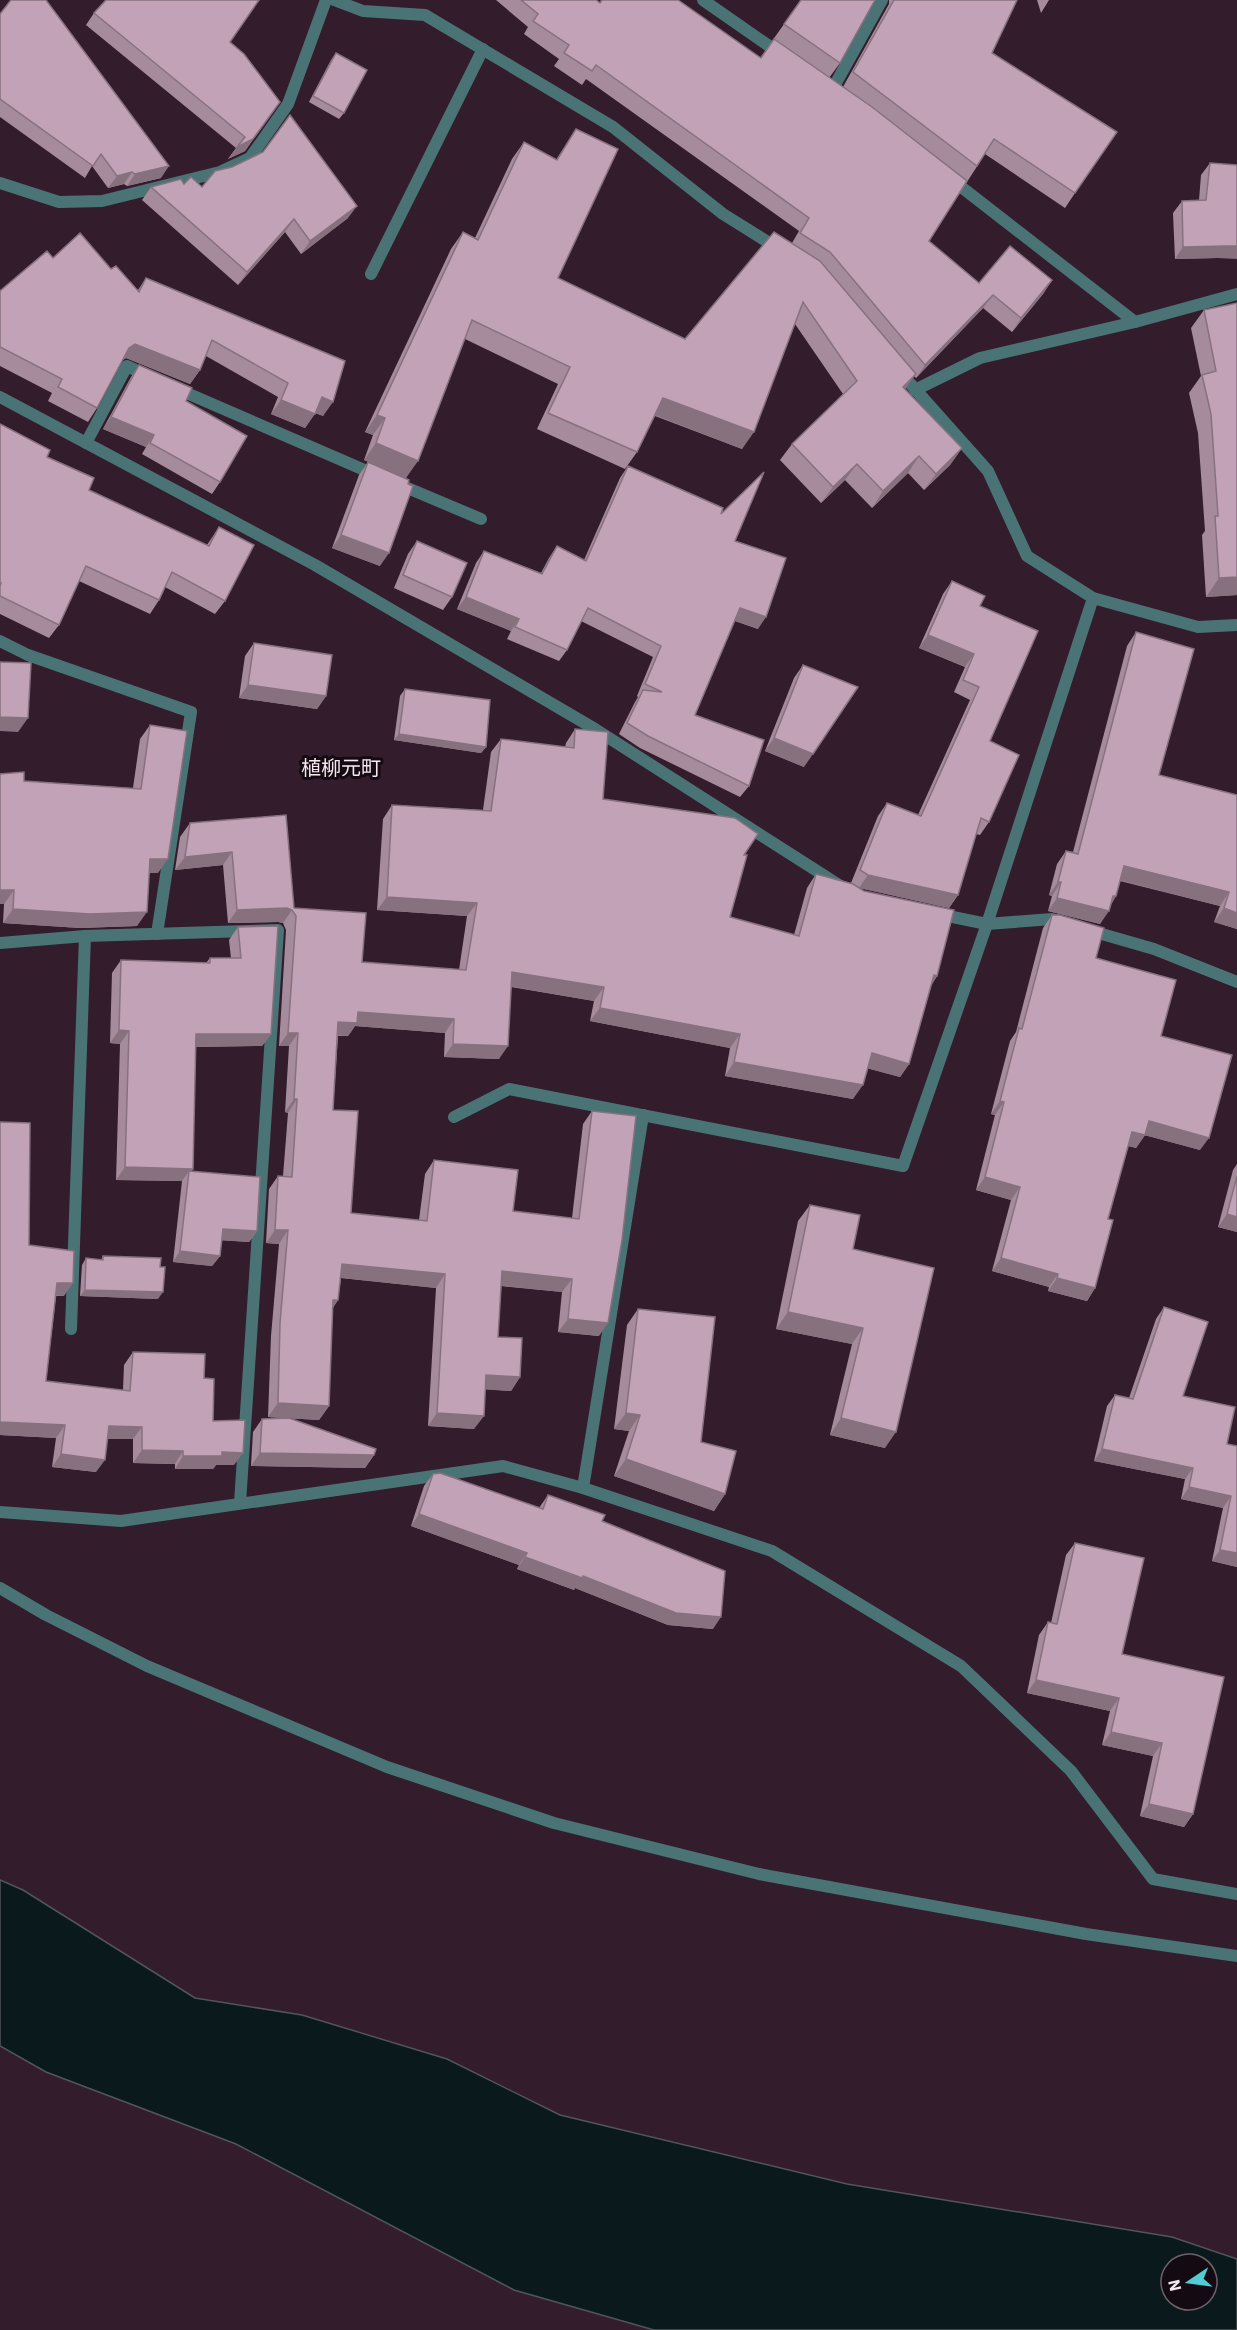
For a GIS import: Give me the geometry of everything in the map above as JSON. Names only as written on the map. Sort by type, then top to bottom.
[{"type":"street","points":[[0,183],[59,202],[102,201],[220,172],[250,158],[288,104],[326,0]]},
{"type":"street","points":[[334,0],[363,11],[425,15],[613,127],[723,214],[794,258]]},
{"type":"street","points":[[703,0],[795,64]]},
{"type":"street","points":[[832,90],[882,0]]},
{"type":"street","points":[[371,274],[483,50]]},
{"type":"street","points":[[941,171],[1135,322]]},
{"type":"street","points":[[915,390],[980,358],[1135,322],[1237,294]]},
{"type":"street","points":[[894,365],[988,471],[1027,556],[1093,598],[1198,627],[1237,625]]},
{"type":"street","points":[[86,443],[127,366],[481,519]]},
{"type":"street","points":[[0,397],[315,566],[595,729],[846,890]]},
{"type":"street","points":[[454,1117],[509,1089],[903,1166],[987,924],[1093,598]]},
{"type":"street","points":[[0,641],[28,655],[191,712],[157,934]]},
{"type":"street","points":[[921,910],[987,924],[1052,919],[1154,949],[1237,982]]},
{"type":"street","points":[[0,943],[85,936],[278,930],[240,1503]]},
{"type":"street","points":[[70,1329],[85,936]]},
{"type":"street","points":[[583,1488],[643,1115]]},
{"type":"street","points":[[0,1512],[121,1521],[503,1466],[583,1488],[772,1551],[961,1666],[1071,1771],[1153,1879],[1237,1894]]},
{"type":"street","points":[[0,1588],[46,1615],[147,1666],[387,1767],[555,1823],[759,1874],[1086,1934],[1237,1956]]},
{"type":"shaded area","points":[[0,1880],[23,1890],[195,1998],[302,2015],[447,2059],[560,2115],[847,2184],[1172,2237],[1216,2252],[1159,2252],[1159,2312],[1219,2312],[1219,2253],[1237,2259],[1237,2330],[654,2330],[514,2290],[236,2144],[46,2072],[0,2046]]},
{"type":"building","points":[[11,0],[46,0],[169,166],[117,176],[101,154],[93,166],[0,99],[0,14]]},
{"type":"building","points":[[106,0],[259,0],[230,42],[244,54],[280,102],[253,139],[237,147],[245,137],[94,13]]},
{"type":"building","points":[[521,0],[596,0],[600,3],[602,0],[678,0],[761,58],[774,39],[872,107],[967,181],[929,241],[979,283],[1010,246],[1052,280],[1021,318],[993,295],[925,365],[830,252],[800,233],[809,218],[596,65],[592,71],[564,53],[569,45],[533,21],[538,14]]},
{"type":"building","points":[[801,0],[875,0],[840,63],[784,24]]},
{"type":"building","points":[[894,0],[1017,0],[992,53],[1117,132],[1075,193],[994,139],[977,166],[853,72]]},
{"type":"building","points":[[336,53],[367,70],[344,113],[313,96]]},
{"type":"building","points":[[290,115],[357,206],[310,241],[294,219],[247,272],[151,187],[181,179],[184,184],[191,177],[202,187],[215,171],[232,167],[263,152]]},
{"type":"building","points":[[576,129],[618,149],[558,278],[685,339],[774,232],[820,261],[916,374],[903,387],[962,448],[936,474],[919,456],[883,491],[857,464],[833,487],[792,444],[857,381],[803,302],[754,432],[663,398],[637,452],[548,413],[570,367],[472,320],[418,461],[376,443],[385,418],[377,415],[463,232],[478,240],[524,142],[557,160]]},
{"type":"building","points":[[1210,163],[1237,165],[1237,246],[1183,247],[1182,201],[1206,200]]},
{"type":"building","points":[[80,233],[111,269],[116,266],[139,292],[146,278],[345,361],[333,402],[322,397],[315,414],[281,400],[288,383],[212,340],[200,370],[135,344],[129,348],[97,408],[58,387],[62,379],[0,347],[0,291],[47,251],[53,258]]},
{"type":"building","points":[[1237,303],[1237,577],[1219,578],[1215,516],[1218,516],[1211,414],[1202,375],[1216,371],[1204,310]]},
{"type":"building","points":[[139,365],[192,388],[186,401],[247,436],[220,482],[150,443],[154,435],[111,417]]},
{"type":"building","points":[[0,424],[50,450],[47,457],[94,478],[89,490],[209,546],[219,527],[254,545],[225,601],[172,572],[159,600],[86,566],[59,625],[0,596]]},
{"type":"building","points":[[368,462],[409,480],[408,484],[413,486],[389,553],[341,535]]},
{"type":"building","points":[[628,466],[723,508],[721,514],[764,472],[735,541],[786,558],[766,617],[740,608],[695,715],[764,740],[749,786],[648,736],[627,723],[643,690],[662,692],[645,684],[661,646],[588,608],[567,650],[515,627],[519,619],[466,597],[484,551],[542,574],[557,546],[586,561]]},
{"type":"building","points":[[417,541],[467,563],[452,597],[403,575]]},
{"type":"building","points":[[952,581],[985,596],[980,606],[1038,631],[990,741],[1019,755],[989,822],[981,818],[958,895],[868,875],[860,870],[887,803],[921,816],[979,687],[963,680],[974,654],[928,635]]},
{"type":"building","points":[[1136,632],[1194,649],[1159,775],[1237,795],[1237,913],[1224,908],[1229,892],[1124,866],[1116,896],[1113,896],[1109,911],[1057,898],[1061,882],[1058,882],[1066,851],[1078,854]]},
{"type":"building","points":[[254,643],[332,655],[326,696],[248,685]]},
{"type":"building","points":[[0,662],[31,663],[28,718],[0,717]]},
{"type":"building","points":[[803,665],[858,687],[813,754],[774,738]]},
{"type":"building","points":[[405,689],[490,700],[486,747],[399,734]]},
{"type":"building","points":[[150,725],[187,731],[168,859],[150,859],[147,912],[90,914],[13,909],[14,890],[0,890],[0,774],[24,772],[24,781],[141,789]]},
{"type":"building","points":[[575,729],[608,732],[603,799],[735,818],[758,834],[744,855],[747,855],[730,917],[799,936],[816,874],[853,884],[864,891],[954,910],[937,976],[934,975],[909,1064],[872,1053],[863,1085],[734,1062],[740,1034],[600,1008],[604,987],[512,972],[508,1046],[453,1044],[454,1019],[358,1012],[357,1023],[338,1022],[333,1110],[358,1111],[351,1213],[427,1221],[434,1160],[518,1170],[513,1211],[579,1219],[592,1111],[636,1116],[622,1240],[608,1323],[568,1319],[572,1279],[502,1271],[498,1337],[522,1338],[520,1377],[486,1375],[484,1416],[437,1413],[445,1274],[342,1264],[338,1300],[333,1300],[329,1406],[278,1403],[280,1323],[288,1230],[275,1230],[278,1176],[292,1177],[298,1033],[288,1033],[296,916],[292,910],[287,908],[237,910],[232,852],[185,857],[190,823],[286,815],[294,908],[366,913],[362,962],[466,970],[477,903],[387,897],[392,805],[491,811],[501,739],[574,748]]},
{"type":"building","points":[[1052,915],[1060,915],[1104,928],[1096,958],[1176,980],[1161,1036],[1232,1055],[1209,1138],[1149,1121],[1145,1135],[1132,1132],[1108,1219],[1113,1220],[1095,1288],[1057,1278],[1058,1274],[1001,1258],[1020,1187],[985,1177],[1004,1102],[1000,1101],[1019,1028],[1022,1029]]},
{"type":"building","points":[[278,926],[271,1034],[196,1034],[193,1169],[125,1167],[129,1031],[119,1030],[121,960],[210,963],[210,958],[241,958],[238,927]]},
{"type":"building","points":[[0,1122],[30,1123],[29,1245],[74,1251],[73,1283],[57,1283],[46,1381],[130,1391],[133,1352],[205,1354],[204,1378],[214,1379],[213,1421],[245,1420],[243,1453],[222,1452],[222,1456],[183,1456],[183,1451],[142,1450],[142,1427],[109,1426],[105,1460],[61,1454],[65,1425],[0,1422]]},
{"type":"building","points":[[189,1171],[260,1177],[257,1231],[223,1229],[220,1256],[180,1251]]},
{"type":"building","points":[[1237,1176],[1237,1217],[1227,1214]]},
{"type":"building","points":[[810,1205],[860,1215],[853,1249],[934,1268],[896,1432],[841,1418],[863,1328],[788,1312]]},
{"type":"building","points":[[103,1256],[161,1258],[160,1267],[165,1267],[163,1292],[85,1290],[86,1258],[103,1260]]},
{"type":"building","points":[[1164,1307],[1208,1322],[1183,1396],[1235,1407],[1227,1444],[1237,1446],[1237,1553],[1220,1550],[1231,1496],[1189,1487],[1193,1468],[1102,1449],[1115,1395],[1133,1399]]},
{"type":"building","points":[[638,1309],[715,1317],[701,1442],[736,1451],[725,1494],[626,1459],[640,1415],[626,1413]]},
{"type":"building","points":[[289,1418],[376,1449],[374,1455],[260,1453],[262,1419]]},
{"type":"building","points":[[440,1473],[543,1509],[548,1495],[605,1515],[602,1521],[725,1571],[721,1617],[676,1613],[583,1576],[582,1578],[525,1557],[527,1553],[419,1514],[433,1474]]},
{"type":"building","points":[[1075,1543],[1144,1558],[1122,1654],[1224,1677],[1193,1814],[1149,1804],[1162,1743],[1111,1732],[1119,1698],[1036,1680],[1048,1622],[1057,1624]]},
{"type":"district","name":"植柳元町","points":[[341,767]]}]
